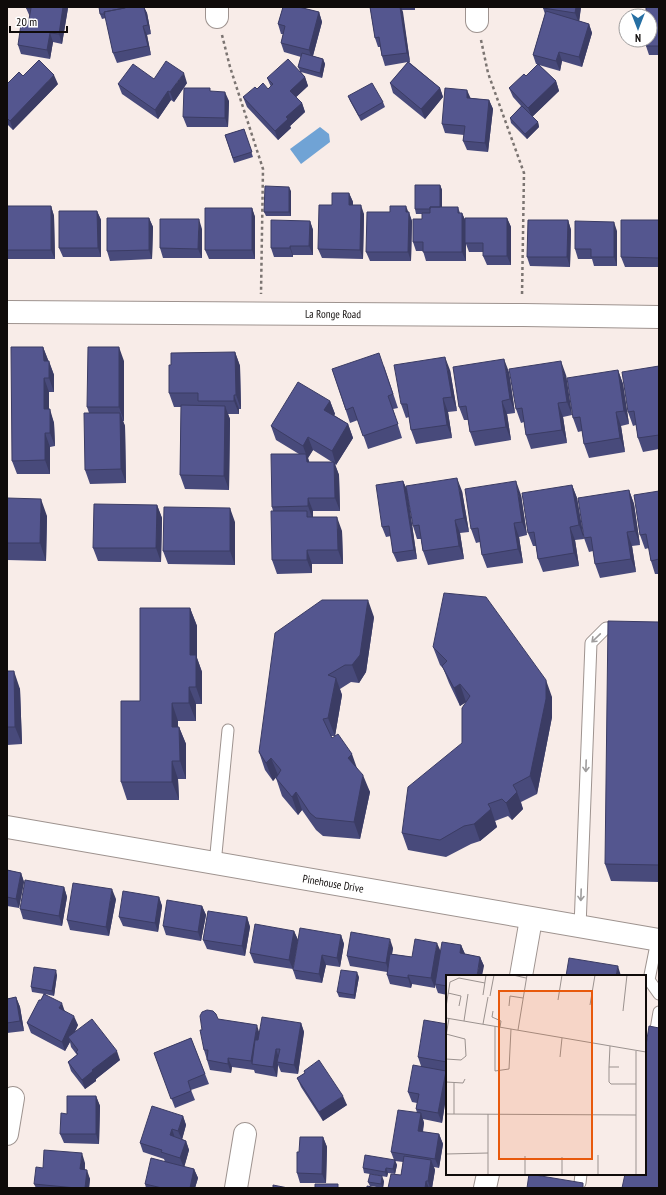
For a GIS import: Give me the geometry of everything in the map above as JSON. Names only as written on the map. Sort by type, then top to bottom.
[{"type":"street","name":"La Ronge Road","points":[[7,312],[522,314],[659,317]]},
{"type":"street","name":"Pinehouse Drive","points":[[7,827],[658,940]]},
{"type":"street","points":[[521,975],[531,919]]},
{"type":"street","points":[[7,1134],[13,1098]]},
{"type":"street","points":[[236,1188],[245,1134]]},
{"type":"street","points":[[485,1188],[488,1175]]},
{"type":"lane","points":[[580,927],[591,643],[606,628],[635,628]]},
{"type":"lane","points":[[215,864],[228,730]]},
{"type":"lane","points":[[658,940],[649,980],[659,994]]},
{"type":"lane","points":[[654,1042],[659,1012]]},
{"type":"path","points":[[217,12],[230,67],[263,169],[261,292]]},
{"type":"path","points":[[477,14],[488,73],[524,173],[522,295]]},
{"type":"water","points":[[320,127],[329,134],[330,142],[301,164],[290,149]]},
{"type":"building","points":[[26,7],[63,7],[59,34],[50,33],[47,50],[18,45],[21,24],[28,25],[31,8]]},
{"type":"building","points":[[99,7],[125,7],[125,8],[100,14]]},
{"type":"building","points":[[129,7],[144,7],[148,25],[143,26],[148,46],[113,53],[104,12]]},
{"type":"building","points":[[283,7],[299,7],[319,12],[309,50],[281,43],[285,26],[278,24]]},
{"type":"building","points":[[370,7],[400,7],[407,53],[382,56],[379,37],[375,38]]},
{"type":"building","points":[[543,7],[576,7],[575,13]]},
{"type":"building","points":[[659,7],[659,46],[658,8],[646,8]]},
{"type":"building","points":[[546,11],[589,24],[579,57],[559,52],[556,61],[533,55]]},
{"type":"building","points":[[302,53],[323,59],[320,73],[298,67]]},
{"type":"building","points":[[288,59],[305,77],[290,91],[302,103],[286,117],[288,119],[275,131],[243,97],[255,87],[257,89],[263,83],[268,89],[273,84],[267,78]]},
{"type":"building","points":[[39,60],[54,75],[10,121],[7,118],[7,84],[19,72],[23,76]]},
{"type":"building","points":[[166,61],[184,73],[170,92],[168,91],[155,110],[118,84],[133,64],[154,79]]},
{"type":"building","points":[[408,62],[440,88],[421,109],[390,83]]},
{"type":"building","points":[[538,64],[556,81],[528,108],[509,88],[524,74],[526,76]]},
{"type":"building","points":[[372,83],[383,102],[359,116],[348,96]]},
{"type":"building","points":[[184,88],[210,88],[210,91],[225,92],[225,118],[183,117]]},
{"type":"building","points":[[445,88],[467,90],[467,98],[489,100],[485,143],[463,141],[465,126],[442,124]]},
{"type":"building","points":[[522,106],[538,122],[525,134],[510,118]]},
{"type":"building","points":[[244,129],[252,152],[233,158],[225,135]]},
{"type":"building","points":[[415,185],[440,185],[440,207],[415,209]]},
{"type":"building","points":[[265,186],[289,187],[289,212],[264,212]]},
{"type":"building","points":[[332,193],[349,193],[349,205],[361,205],[360,250],[318,249],[319,205],[332,205]]},
{"type":"building","points":[[7,206],[51,206],[51,250],[7,250]]},
{"type":"building","points":[[390,206],[406,206],[406,212],[409,212],[408,252],[366,252],[367,212],[390,212]]},
{"type":"building","points":[[430,207],[458,207],[458,213],[462,213],[462,252],[423,252],[423,242],[413,242],[413,219],[422,219],[422,213],[430,213]]},
{"type":"building","points":[[205,208],[252,208],[252,250],[205,250]]},
{"type":"building","points":[[59,211],[97,211],[98,248],[59,248]]},
{"type":"building","points":[[107,218],[149,218],[149,250],[107,251]]},
{"type":"building","points":[[465,218],[507,218],[507,256],[483,256],[483,243],[465,243]]},
{"type":"building","points":[[160,219],[199,219],[198,249],[160,248]]},
{"type":"building","points":[[271,220],[310,221],[309,246],[271,248]]},
{"type":"building","points":[[528,220],[568,220],[567,257],[527,257]]},
{"type":"building","points":[[621,220],[659,220],[659,258],[621,257]]},
{"type":"building","points":[[575,221],[614,222],[614,257],[591,257],[591,249],[575,249]]},
{"type":"building","points":[[11,347],[43,347],[44,361],[49,361],[49,378],[44,378],[44,409],[50,409],[50,433],[45,433],[45,460],[12,461]]},
{"type":"building","points":[[88,347],[119,347],[119,407],[87,407]]},
{"type":"building","points":[[235,352],[236,395],[234,395],[234,401],[198,401],[198,393],[169,393],[169,365],[171,365],[171,353]]},
{"type":"building","points":[[379,353],[393,394],[388,396],[398,424],[363,436],[353,407],[346,410],[332,369]]},
{"type":"building","points":[[445,357],[452,397],[443,398],[447,425],[411,430],[407,404],[401,404],[394,365]]},
{"type":"building","points":[[504,359],[510,399],[502,401],[506,427],[470,432],[466,406],[459,407],[453,367]]},
{"type":"building","points":[[561,361],[567,402],[558,403],[562,430],[526,435],[522,408],[516,409],[509,369]]},
{"type":"building","points":[[659,366],[659,435],[638,438],[634,411],[628,412],[622,372]]},
{"type":"building","points":[[618,370],[624,411],[616,412],[620,438],[584,444],[580,417],[573,418],[567,378]]},
{"type":"building","points":[[298,382],[330,401],[324,410],[348,424],[332,451],[308,437],[303,446],[271,426]]},
{"type":"building","points":[[181,405],[225,406],[224,476],[180,475]]},
{"type":"building","points":[[84,413],[120,413],[121,469],[85,470]]},
{"type":"building","points":[[271,454],[306,454],[307,462],[334,462],[335,498],[308,498],[308,506],[272,507]]},
{"type":"building","points":[[457,478],[464,518],[455,520],[459,546],[423,551],[419,525],[413,526],[406,486]]},
{"type":"building","points":[[403,481],[414,550],[393,553],[389,526],[382,527],[376,485]]},
{"type":"building","points":[[516,481],[522,522],[514,523],[518,549],[482,555],[478,528],[471,529],[465,489]]},
{"type":"building","points":[[572,485],[579,525],[570,527],[574,553],[538,559],[534,532],[528,533],[522,493]]},
{"type":"building","points":[[629,490],[635,531],[627,532],[631,559],[595,564],[591,537],[584,538],[578,498]]},
{"type":"building","points":[[659,491],[659,559],[651,561],[646,534],[640,535],[634,495]]},
{"type":"building","points":[[7,498],[41,499],[40,543],[7,543]]},
{"type":"building","points":[[94,504],[157,505],[156,548],[93,548]]},
{"type":"building","points":[[164,507],[230,508],[230,551],[163,551]]},
{"type":"building","points":[[271,511],[307,511],[307,517],[337,517],[338,550],[307,550],[307,560],[272,560]]},
{"type":"building","points":[[444,593],[486,597],[546,680],[546,699],[530,776],[513,785],[517,792],[506,803],[502,799],[488,804],[491,809],[474,824],[464,826],[440,840],[402,833],[408,787],[462,743],[462,708],[470,696],[460,684],[454,688],[442,666],[447,661],[433,647]]},
{"type":"building","points":[[322,600],[368,600],[360,655],[352,665],[345,665],[328,675],[336,678],[328,718],[323,719],[332,738],[338,734],[352,754],[348,758],[363,775],[354,822],[316,818],[310,813],[296,792],[292,797],[276,778],[281,770],[271,758],[266,763],[259,752],[275,633]]},
{"type":"building","points":[[140,608],[190,608],[190,655],[196,655],[196,687],[189,687],[189,703],[172,703],[172,727],[179,727],[180,761],[172,761],[172,782],[121,782],[121,701],[140,701]]},
{"type":"building","points":[[608,621],[659,622],[659,865],[605,864]]},
{"type":"building","points":[[7,671],[14,671],[15,727],[7,727]]},
{"type":"building","points":[[7,870],[21,873],[16,899],[7,897]]},
{"type":"building","points":[[25,880],[64,887],[59,916],[20,909]]},
{"type":"building","points":[[73,883],[112,889],[106,927],[67,920]]},
{"type":"building","points":[[123,891],[159,897],[155,923],[119,917]]},
{"type":"building","points":[[167,900],[202,906],[198,932],[163,926]]},
{"type":"building","points":[[208,911],[247,917],[242,946],[203,940]]},
{"type":"building","points":[[255,924],[294,931],[289,960],[250,953]]},
{"type":"building","points":[[300,928],[341,935],[337,958],[322,955],[319,974],[293,970]]},
{"type":"building","points":[[351,932],[390,939],[386,963],[347,956]]},
{"type":"building","points":[[415,939],[437,943],[431,978],[408,975],[408,978],[387,975],[390,954],[412,957]]},
{"type":"building","points":[[442,942],[461,945],[460,953],[480,957],[477,975],[446,975],[446,986],[435,984]]},
{"type":"building","points":[[569,958],[618,966],[616,975],[566,975]]},
{"type":"building","points":[[34,967],[56,970],[52,991],[31,987]]},
{"type":"building","points":[[341,970],[357,972],[354,995],[337,992]]},
{"type":"building","points":[[44,994],[62,1003],[59,1008],[74,1016],[62,1042],[27,1023],[39,1000],[41,1000]]},
{"type":"building","points":[[16,997],[20,1021],[7,1023],[7,999]]},
{"type":"building","points":[[207,1010],[213,1011],[218,1019],[257,1025],[251,1061],[228,1058],[228,1064],[207,1060],[208,1050],[204,1050],[200,1030],[202,1030],[200,1016],[202,1012]]},
{"type":"building","points":[[262,1017],[301,1023],[294,1065],[277,1062],[280,1049],[276,1049],[273,1067],[252,1064],[255,1040],[258,1040]]},
{"type":"building","points":[[92,1019],[117,1051],[92,1070],[93,1071],[82,1080],[68,1062],[78,1054],[76,1052],[78,1050],[68,1037]]},
{"type":"building","points":[[424,1020],[446,1024],[446,1062],[418,1057]]},
{"type":"building","points":[[649,1026],[659,1028],[659,1188],[622,1188],[625,1175],[646,1175],[646,1046]]},
{"type":"building","points":[[191,1038],[205,1074],[188,1081],[191,1091],[171,1099],[154,1053]]},
{"type":"building","points":[[319,1060],[343,1096],[319,1112],[297,1078]]},
{"type":"building","points":[[413,1065],[446,1071],[438,1113],[416,1109],[419,1094],[408,1092]]},
{"type":"building","points":[[67,1096],[96,1096],[96,1134],[60,1134],[61,1113],[67,1114]]},
{"type":"building","points":[[152,1106],[183,1116],[178,1131],[172,1129],[170,1135],[186,1141],[180,1158],[140,1143]]},
{"type":"building","points":[[398,1110],[421,1113],[418,1131],[439,1134],[435,1159],[391,1152]]},
{"type":"building","points":[[300,1137],[323,1137],[322,1174],[297,1173],[297,1152],[299,1152]]},
{"type":"building","points":[[44,1150],[82,1153],[80,1169],[87,1170],[85,1188],[34,1184],[36,1167],[43,1168]]},
{"type":"building","points":[[365,1155],[395,1160],[393,1169],[386,1168],[385,1172],[363,1168]]},
{"type":"building","points":[[404,1156],[431,1160],[428,1181],[426,1181],[425,1188],[388,1188],[391,1174],[401,1175]]},
{"type":"building","points":[[151,1158],[194,1169],[190,1188],[162,1188],[145,1184]]},
{"type":"building","points":[[370,1174],[382,1176],[381,1184],[368,1182]]},
{"type":"building","points":[[529,1175],[583,1183],[583,1188],[527,1188]]},
{"type":"building","points":[[315,1184],[338,1184],[338,1188],[315,1188]]},
{"type":"building","points":[[273,1185],[288,1188],[273,1188]]}]
